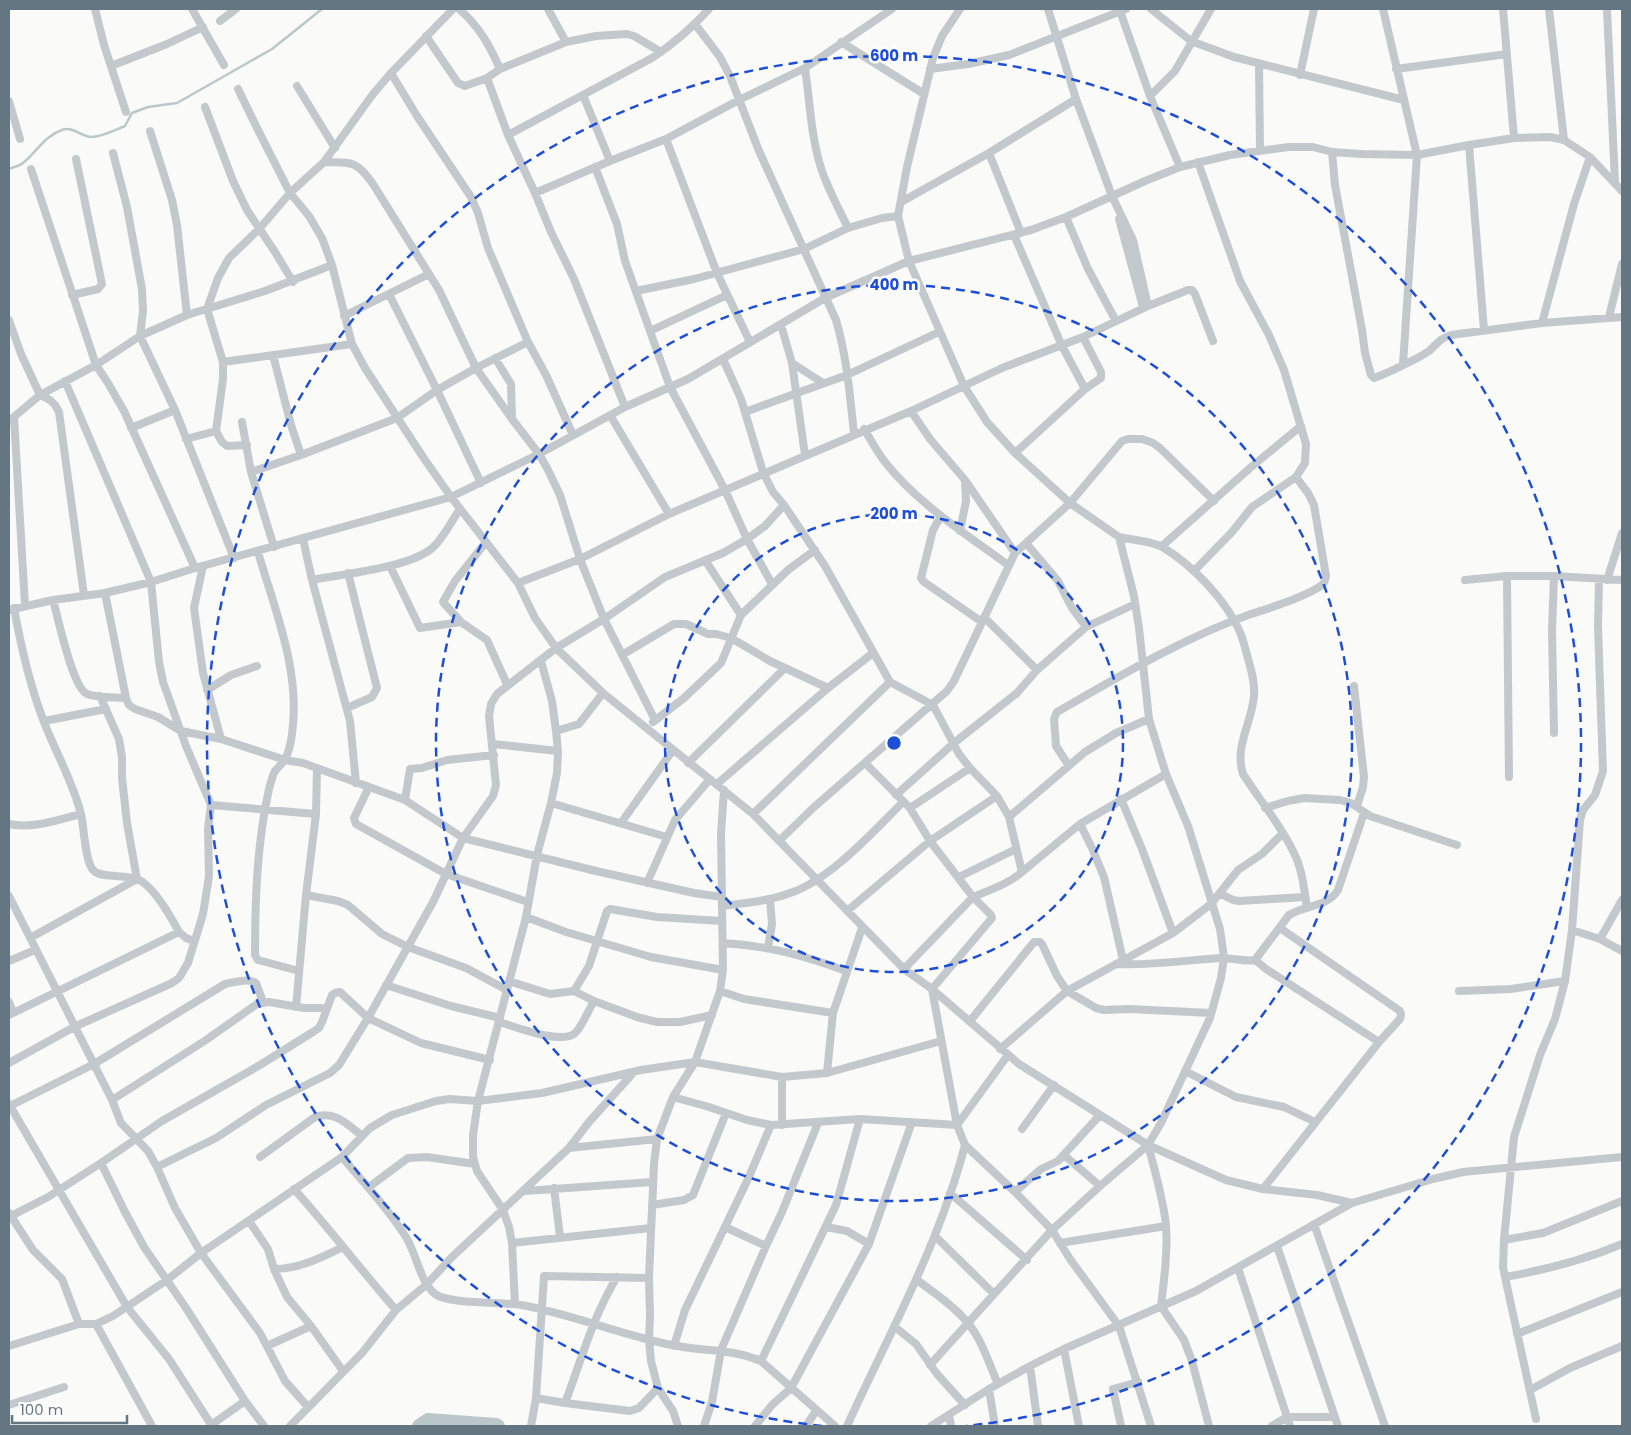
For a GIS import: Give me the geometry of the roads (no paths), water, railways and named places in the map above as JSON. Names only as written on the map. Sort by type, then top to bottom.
[{"type":"street","points":[[95,9],[126,112]]},
{"type":"street","points":[[192,9],[224,65]]},
{"type":"street","points":[[220,21],[236,9]]},
{"type":"street","points":[[247,445],[227,446],[222,442],[216,431],[223,379],[223,362],[207,309],[218,278],[229,258],[260,228],[290,193],[324,162],[358,114],[391,73],[453,9]]},
{"type":"street","points":[[460,9],[481,32],[500,69]]},
{"type":"street","points":[[548,9],[566,42]]},
{"type":"street","points":[[508,135],[661,52],[695,24],[709,9]]},
{"type":"street","points":[[535,193],[666,139],[709,118],[739,100],[805,68],[892,9]]},
{"type":"street","points":[[960,9],[942,36],[930,69],[898,216],[909,261],[964,386],[987,422],[1016,453],[1070,503],[1119,537],[1162,546],[1194,571],[1209,587],[1233,620],[1244,645],[1252,676],[1254,693],[1242,744],[1241,768],[1297,861],[1302,874],[1307,908]]},
{"type":"street","points":[[1048,9],[1076,99],[1112,196],[1132,240],[1146,307]]},
{"type":"street","points":[[1151,9],[1191,41],[1234,57],[1404,100]]},
{"type":"street","points":[[1150,96],[1175,71],[1211,9]]},
{"type":"street","points":[[1300,75],[1314,9]]},
{"type":"street","points":[[1383,9],[1417,155],[1403,364]]},
{"type":"street","points":[[1504,9],[1514,138]]},
{"type":"street","points":[[1549,9],[1564,140]]},
{"type":"street","points":[[1607,9],[1615,182]]},
{"type":"street","points":[[930,69],[968,64],[1009,54],[1123,10],[1150,96],[1180,167]]},
{"type":"street","points":[[695,24],[720,58],[730,76],[762,158],[836,320],[841,336],[854,434]]},
{"type":"street","points":[[111,66],[167,44],[203,27]]},
{"type":"street","points":[[426,36],[458,83],[465,86],[487,78],[500,69],[566,42],[596,36],[627,34],[634,36],[661,52]]},
{"type":"street","points":[[841,42],[924,94]]},
{"type":"street","points":[[1396,69],[1507,54]]},
{"type":"street","points":[[1259,64],[1260,150]]},
{"type":"street","points":[[805,68],[815,146],[822,171],[834,201],[848,228]]},
{"type":"street","points":[[391,73],[471,197],[478,213],[488,248],[528,342],[544,371],[573,435]]},
{"type":"street","points":[[487,78],[508,135],[574,279],[625,407]]},
{"type":"street","points":[[297,86],[335,148]]},
{"type":"street","points":[[238,89],[290,193],[309,216],[322,238],[332,265],[352,344],[365,368],[450,497],[518,583],[536,618],[556,648],[603,693],[754,814],[819,880],[862,928],[904,969],[932,989],[1019,1064],[1148,1145],[1226,1180],[1263,1189],[1317,1195],[1352,1202]]},
{"type":"street","points":[[583,95],[610,161]]},
{"type":"street","points":[[901,202],[989,153],[1076,99]]},
{"type":"street","points":[[9,102],[20,140]]},
{"type":"street","points":[[205,107],[233,181],[247,210],[293,282]]},
{"type":"street","points":[[150,130],[172,200],[177,225],[187,315]]},
{"type":"street","points":[[194,941],[186,938],[179,932],[164,905],[137,879],[98,873],[92,869],[87,856],[81,814],[73,786],[44,721],[26,666],[11,609],[53,600],[105,593],[151,582],[450,497],[481,484],[625,407],[688,379],[825,298],[909,261],[1017,234],[1066,217],[1180,167],[1198,162],[1260,150],[1301,146],[1332,152],[1417,155],[1469,144],[1514,138],[1550,136],[1564,140],[1590,157],[1622,191]]},
{"type":"street","points":[[666,139],[717,273],[750,342]]},
{"type":"street","points":[[1469,144],[1484,330]]},
{"type":"street","points":[[1332,152],[1335,185],[1369,370],[1370,375],[1374,378],[1430,350],[1442,337],[1542,323],[1622,317]]},
{"type":"street","points":[[989,153],[1017,234],[1062,346],[1086,390]]},
{"type":"street","points":[[113,154],[127,207],[142,289],[143,311],[140,336],[174,410],[234,558]]},
{"type":"street","points":[[1542,323],[1574,204],[1590,157]]},
{"type":"street","points":[[72,294],[98,289],[102,284],[76,159]]},
{"type":"street","points":[[324,162],[348,162],[356,164],[362,169],[439,290],[476,368],[539,454],[560,495],[580,559],[604,619],[656,720]]},
{"type":"street","points":[[1194,571],[1232,532],[1252,507],[1296,477],[1302,469],[1306,455],[1305,437],[1284,370],[1270,335],[1240,281],[1198,162]]},
{"type":"street","points":[[596,167],[617,224],[625,261],[670,387],[725,490],[747,539],[772,584]]},
{"type":"street","points":[[31,169],[96,364],[115,394],[199,567],[194,608],[203,673],[222,740]]},
{"type":"street","points":[[636,291],[717,273],[804,249],[848,228],[882,218],[898,216]]},
{"type":"street","points":[[1066,217],[1088,269],[1116,321]]},
{"type":"street","points":[[1609,318],[1622,264]]},
{"type":"street","points":[[25,606],[12,419],[40,395],[96,364],[140,336],[187,315],[293,282],[332,265]]},
{"type":"street","points":[[344,316],[429,274]]},
{"type":"street","points":[[518,583],[580,559],[669,514],[864,429],[911,411],[1002,368],[1062,346],[1146,307],[1192,290],[1213,341]]},
{"type":"street","points":[[388,294],[437,390],[481,484]]},
{"type":"street","points":[[650,331],[728,295]]},
{"type":"street","points":[[9,320],[21,354],[40,395],[55,405],[58,412],[84,595]]},
{"type":"street","points":[[781,325],[792,363],[806,455]]},
{"type":"street","points":[[745,412],[847,376],[939,332]]},
{"type":"street","points":[[1016,453],[1101,378],[1102,375],[1083,337]]},
{"type":"street","points":[[251,472],[397,418],[437,390],[528,342]]},
{"type":"street","points":[[223,362],[352,344]]},
{"type":"street","points":[[273,355],[291,425],[301,455]]},
{"type":"street","points":[[495,358],[511,384],[512,419]]},
{"type":"street","points":[[723,359],[745,412],[763,472],[773,492],[784,505],[825,566],[890,682],[933,705],[954,744],[970,768],[997,796],[1009,817],[1022,872]]},
{"type":"street","points":[[792,363],[824,383]]},
{"type":"street","points":[[9,1063],[74,1027],[180,978],[188,963],[203,914],[208,876],[208,828],[211,805],[169,702],[159,662],[151,582],[65,381]]},
{"type":"street","points":[[131,428],[174,410]]},
{"type":"street","points":[[911,411],[930,438],[965,480],[1015,553]]},
{"type":"street","points":[[610,415],[669,514]]},
{"type":"street","points":[[242,422],[251,472],[274,547]]},
{"type":"street","points":[[1162,546],[1301,426]]},
{"type":"street","points":[[864,429],[885,462],[907,485],[941,516],[1008,565]]},
{"type":"street","points":[[186,439],[216,431]]},
{"type":"street","points":[[780,840],[813,808],[866,764],[947,691],[954,681],[1015,553],[1070,503],[1122,441],[1135,438],[1147,441],[1160,448],[1214,501]]},
{"type":"street","points":[[1069,766],[1056,746],[1054,719],[1057,712],[1142,663],[1233,620],[1304,594],[1322,585],[1326,576],[1314,505],[1296,477]]},
{"type":"street","points":[[960,531],[966,501],[965,480]]},
{"type":"street","points":[[157,1167],[216,1138],[266,1106],[330,1073],[340,1065],[408,947],[463,838],[493,796],[496,785],[489,716],[491,704],[497,694],[507,684],[541,661],[556,648],[604,619],[665,577],[723,553],[747,539],[765,526],[784,505]]},
{"type":"street","points":[[312,580],[390,566],[418,557],[432,549],[460,509]]},
{"type":"street","points":[[941,516],[933,530],[922,578],[924,582],[983,619],[1037,670]]},
{"type":"street","points":[[1536,1419],[1503,1267],[1510,1168],[1518,1122],[1540,1055],[1555,1020],[1565,981],[1572,930],[1580,820],[1583,810],[1595,796],[1603,771],[1598,627],[1603,580],[1622,533]]},
{"type":"street","points":[[930,1365],[1027,1260],[1052,1230],[1148,1145],[1161,1123],[1211,1012],[1222,978],[1224,958],[1220,929],[1188,826],[1166,774],[1148,719],[1135,604],[1119,537]]},
{"type":"street","points":[[303,539],[312,580],[347,708],[354,747],[356,783]]},
{"type":"street","points":[[486,542],[443,599],[444,605],[461,622],[487,640],[507,684]]},
{"type":"street","points":[[1026,543],[1058,581],[1072,608],[1086,627]]},
{"type":"street","points":[[646,728],[684,698],[721,663],[741,615],[772,584],[815,550]]},
{"type":"street","points":[[258,552],[284,638],[292,675],[294,708],[292,734],[285,760],[274,772],[264,809],[259,848],[255,955],[258,960],[299,971]]},
{"type":"street","points":[[705,560],[741,615]]},
{"type":"street","points":[[390,566],[420,628],[461,622]]},
{"type":"street","points":[[347,708],[372,697],[378,688],[348,573]]},
{"type":"street","points":[[1465,580],[1507,576],[1554,576],[1622,580]]},
{"type":"street","points":[[1507,576],[1509,777]]},
{"type":"street","points":[[1554,576],[1552,631],[1554,733]]},
{"type":"street","points":[[105,593],[126,698],[129,705],[135,709],[158,717],[181,730],[222,740],[317,769],[405,800],[463,838],[647,883],[722,897]]},
{"type":"street","points":[[53,600],[70,665],[78,685],[88,694],[126,698]]},
{"type":"street","points":[[896,795],[954,744],[1018,694],[1037,670],[1086,627],[1135,604]]},
{"type":"street","points":[[622,655],[674,624],[686,624],[708,634],[731,638],[785,668],[828,688]]},
{"type":"street","points":[[717,784],[828,688],[873,653]]},
{"type":"street","points":[[515,1304],[512,1243],[509,1227],[503,1210],[477,1171],[473,1157],[473,1135],[478,1101],[526,917],[537,856],[557,773],[558,751],[552,701],[541,661]]},
{"type":"street","points":[[207,690],[237,672],[257,666]]},
{"type":"street","points":[[688,763],[785,668]]},
{"type":"street","points":[[754,814],[890,682]]},
{"type":"street","points":[[1354,686],[1364,777],[1357,806]]},
{"type":"street","points":[[556,731],[579,724],[603,693]]},
{"type":"street","points":[[100,696],[119,739],[126,814],[137,879]]},
{"type":"street","points":[[44,721],[106,709]]},
{"type":"street","points":[[1009,817],[1086,752],[1116,734],[1148,719]]},
{"type":"street","points":[[492,744],[558,751]]},
{"type":"street","points":[[621,823],[673,750]]},
{"type":"street","points":[[405,800],[410,769],[422,768],[447,760],[494,755]]},
{"type":"street","points":[[866,764],[910,808],[930,841],[973,897],[992,918],[932,989]]},
{"type":"street","points":[[910,808],[970,768]]},
{"type":"street","points":[[296,1007],[306,895],[316,814],[317,769]]},
{"type":"street","points":[[904,969],[973,897],[1016,877],[1080,824],[1166,774]]},
{"type":"street","points":[[647,883],[675,820],[710,779]]},
{"type":"street","points":[[369,787],[354,818],[356,824],[446,874],[528,902]]},
{"type":"street","points":[[678,1426],[673,1411],[658,1388],[651,1361],[649,1278],[652,1182],[657,1139],[673,1097],[695,1062],[720,991],[723,970],[721,834],[724,790]]},
{"type":"street","points":[[847,912],[930,841],[997,796]]},
{"type":"street","points":[[1266,808],[1304,798],[1340,800],[1357,806],[1370,816],[1457,845]]},
{"type":"street","points":[[1121,799],[1173,933]]},
{"type":"street","points":[[722,906],[770,899],[790,893],[819,880],[902,802]]},
{"type":"street","points":[[551,803],[667,837]]},
{"type":"street","points":[[211,805],[316,814]]},
{"type":"street","points":[[1255,960],[1289,915],[1326,902],[1334,897],[1364,813]]},
{"type":"street","points":[[9,824],[32,826],[81,814]]},
{"type":"street","points":[[1080,824],[1104,877],[1120,962]]},
{"type":"street","points":[[1000,1049],[1067,992],[1173,933],[1212,904],[1238,870],[1262,854],[1282,834]]},
{"type":"street","points":[[959,877],[1016,849]]},
{"type":"street","points":[[30,938],[137,879]]},
{"type":"street","points":[[1221,894],[1239,901],[1305,897]]},
{"type":"street","points":[[306,895],[338,901],[348,905],[382,934],[408,947],[466,968],[507,990]]},
{"type":"street","points":[[9,896],[112,1100],[121,1123],[148,1151],[175,1208],[201,1253],[260,1333],[285,1381],[308,1407]]},
{"type":"street","points":[[768,948],[772,924],[770,899]]},
{"type":"street","points":[[1600,939],[1622,900]]},
{"type":"street","points":[[574,991],[589,966],[607,911],[610,909],[657,917],[722,921]]},
{"type":"street","points":[[526,917],[566,932],[651,956],[723,970]]},
{"type":"street","points":[[827,1073],[833,1013],[862,928]]},
{"type":"street","points":[[1263,1189],[1400,1018],[1401,1014],[1400,1010],[1280,928]]},
{"type":"street","points":[[1572,930],[1600,939],[1622,951]]},
{"type":"street","points":[[9,1002],[11,1013],[179,932]]},
{"type":"street","points":[[970,1021],[1034,942],[1042,944],[1056,976],[1067,992],[1086,1003],[1104,1010],[1211,1012]]},
{"type":"street","points":[[723,943],[768,948],[810,958],[846,971]]},
{"type":"street","points":[[9,961],[35,950]]},
{"type":"street","points":[[1120,962],[1139,965],[1224,958],[1246,961],[1255,960],[1380,1042]]},
{"type":"street","points":[[245,1401],[212,1426],[169,1358],[127,1307],[9,1105],[94,1064],[225,984],[244,980],[254,981],[264,1002]]},
{"type":"street","points":[[509,981],[550,994],[574,991],[594,1001],[637,1017],[657,1022],[680,1022],[712,1015]]},
{"type":"street","points":[[1459,991],[1511,989],[1565,981]]},
{"type":"street","points":[[386,985],[553,1037],[573,1034],[579,1029],[594,1001]]},
{"type":"street","points":[[932,989],[957,1125],[965,1145],[1052,1230],[1119,1326],[1151,1426]]},
{"type":"street","points":[[720,991],[744,999],[833,1013]]},
{"type":"street","points":[[79,1324],[62,1279],[33,1250],[9,1215],[58,1190],[101,1163],[162,1120],[260,1065],[319,1028],[332,995],[335,993],[340,992],[368,1018],[421,1043],[490,1060]]},
{"type":"street","points":[[112,1100],[206,1040],[253,1007],[264,1002],[296,1007],[327,1008]]},
{"type":"street","points":[[9,1346],[79,1324],[96,1324],[113,1316],[167,1280],[201,1253],[342,1157],[361,1135],[376,1123],[392,1115],[436,1101],[450,1099],[478,1101],[542,1093],[634,1072],[695,1062],[782,1077],[827,1073],[941,1041]]},
{"type":"street","points":[[957,1125],[1008,1055]]},
{"type":"street","points":[[1185,1070],[1236,1097],[1284,1107],[1315,1122]]},
{"type":"street","points":[[290,1426],[362,1353],[396,1310],[426,1284],[453,1256],[569,1148],[589,1122],[634,1072]]},
{"type":"street","points":[[782,1077],[782,1125]]},
{"type":"street","points":[[1022,1129],[1054,1085]]},
{"type":"street","points":[[673,1097],[701,1104],[747,1120],[771,1125],[860,1119],[957,1125]]},
{"type":"street","points":[[260,1157],[320,1115],[327,1114],[343,1120],[361,1135]]},
{"type":"street","points":[[652,1205],[689,1199],[693,1195],[726,1114]]},
{"type":"street","points":[[1015,1192],[1041,1169],[1064,1155],[1100,1115]]},
{"type":"street","points":[[761,1361],[836,1205],[860,1119]]},
{"type":"street","points":[[755,1426],[772,1405],[791,1388],[869,1244],[912,1122]]},
{"type":"street","points":[[704,1426],[712,1402],[721,1350],[782,1212],[818,1123]]},
{"type":"street","points":[[674,1346],[685,1310],[771,1125]]},
{"type":"street","points":[[569,1148],[657,1139]]},
{"type":"street","points":[[847,1426],[917,1280],[935,1236],[965,1145]]},
{"type":"street","points":[[1148,1145],[1158,1181],[1166,1226],[1165,1275],[1161,1306],[1184,1340],[1192,1361],[1209,1426]]},
{"type":"street","points":[[1064,1155],[1100,1186]]},
{"type":"street","points":[[931,1426],[989,1389],[1030,1366],[1196,1291],[1352,1202],[1463,1172],[1622,1156]]},
{"type":"street","points":[[342,1157],[404,1234],[410,1243],[426,1284],[436,1295],[449,1299],[515,1304],[543,1309],[594,1325],[674,1346],[721,1350],[748,1355],[761,1361],[834,1426]]},
{"type":"street","points":[[368,1187],[408,1158],[427,1157],[475,1164]]},
{"type":"street","points":[[101,1163],[140,1238],[245,1401],[264,1426]]},
{"type":"street","points":[[525,1191],[652,1182]]},
{"type":"street","points":[[554,1188],[560,1237]]},
{"type":"street","points":[[294,1189],[396,1310]]},
{"type":"street","points":[[950,1193],[1027,1260]]},
{"type":"street","points":[[1504,1240],[1543,1233],[1622,1201]]},
{"type":"street","points":[[249,1221],[268,1249],[274,1269],[287,1297],[311,1326],[343,1372]]},
{"type":"street","points":[[1314,1224],[1385,1426]]},
{"type":"street","points":[[1060,1243],[1166,1226]]},
{"type":"street","points":[[725,1227],[766,1246]]},
{"type":"street","points":[[826,1227],[847,1231],[869,1244]]},
{"type":"street","points":[[512,1243],[651,1228]]},
{"type":"street","points":[[935,1236],[994,1294]]},
{"type":"street","points":[[1505,1277],[1535,1272],[1588,1258],[1622,1244]]},
{"type":"street","points":[[1277,1246],[1338,1426]]},
{"type":"street","points":[[274,1269],[288,1269],[299,1266],[343,1247]]},
{"type":"street","points":[[1238,1268],[1290,1426]]},
{"type":"street","points":[[531,1426],[536,1398],[544,1276],[649,1278]]},
{"type":"street","points":[[565,1403],[594,1325],[608,1292],[618,1277]]},
{"type":"street","points":[[917,1280],[955,1310],[968,1323],[979,1341],[998,1384]]},
{"type":"street","points":[[1517,1334],[1622,1292]]},
{"type":"street","points":[[96,1324],[152,1426]]},
{"type":"street","points":[[267,1346],[311,1326]]},
{"type":"street","points":[[895,1327],[916,1344],[930,1365],[965,1405]]},
{"type":"street","points":[[1064,1349],[1079,1426]]},
{"type":"street","points":[[1530,1390],[1570,1368],[1621,1350]]},
{"type":"street","points":[[1030,1366],[1038,1426]]},
{"type":"street","points":[[1121,1426],[1113,1389],[1138,1382]]},
{"type":"street","points":[[9,1405],[64,1387]]},
{"type":"street","points":[[536,1398],[630,1411],[639,1408],[658,1388]]},
{"type":"street","points":[[989,1389],[995,1426]]},
{"type":"street","points":[[806,1426],[816,1411]]},
{"type":"street","points":[[949,1415],[951,1426]]},
{"type":"street","points":[[1272,1426],[1287,1417],[1334,1417]]},
{"type":"waterway","points":[[9,169],[22,164],[45,140],[62,130],[69,129],[91,137],[100,136],[125,126],[132,113],[148,107],[177,103],[272,49],[322,9]]},
{"type":"waterway","points":[[419,1426],[428,1420],[498,1426]]}]
